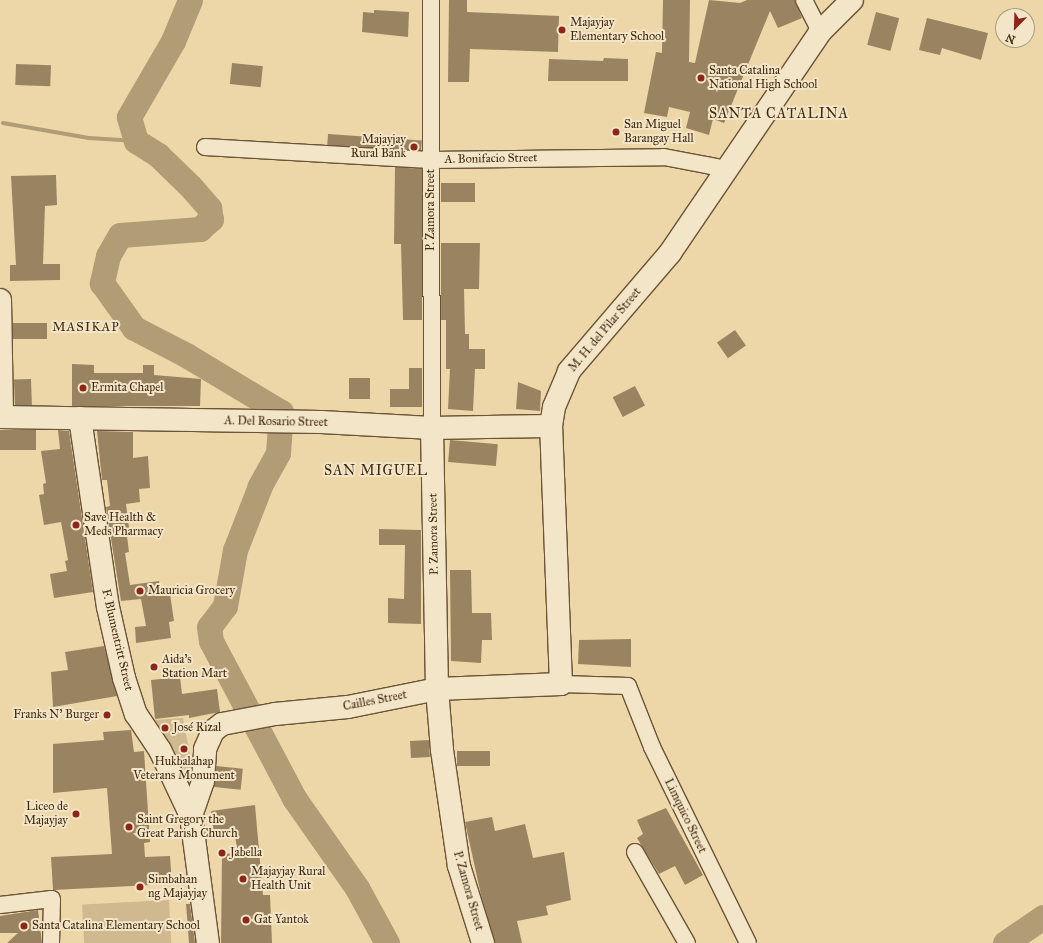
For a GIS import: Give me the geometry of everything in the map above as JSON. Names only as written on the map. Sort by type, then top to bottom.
[{"type":"main road","name":"M. H. del Pilar Street","points":[[561,684],[551,426],[554,407],[569,371],[670,253],[820,32],[852,0]]},
{"type":"main road","points":[[0,300],[1,417]]},
{"type":"main road","name":"A. Del Rosario Street","points":[[1,417],[322,422],[432,428],[551,426]]},
{"type":"main road","name":"F. Blumentritt Street","points":[[80,418],[108,607],[124,678],[136,714],[160,750],[191,816],[208,943]]},
{"type":"main road","name":"P. Zamora Street","points":[[432,428],[437,689],[459,866],[483,943]]},
{"type":"main road","name":"Cailles Street","points":[[191,816],[203,781],[205,750],[213,731],[237,720],[275,714],[348,707],[437,689],[561,684]]},
{"type":"street","name":"P. Zamora Street","points":[[431,0],[430,160],[432,428]]},
{"type":"street","points":[[804,0],[820,32]]},
{"type":"street","name":"A. Bonifacio Street","points":[[205,147],[430,160],[664,157],[728,169]]},
{"type":"street","name":"Cailles Street","points":[[561,684],[628,686]]},
{"type":"street","name":"Limquico Street","points":[[628,686],[652,747],[748,943]]},
{"type":"street","points":[[635,852],[687,943]]},
{"type":"street","points":[[0,905],[52,899],[51,943]]},
{"type":"shaded area","points":[[183,718],[193,770],[186,772],[154,720]]},
{"type":"shaded area","points":[[169,900],[171,943],[84,943],[82,905]]},
{"type":"building","points":[[449,0],[467,0],[467,12],[559,16],[558,52],[470,49],[469,82],[448,82]]},
{"type":"building","points":[[663,0],[690,0],[689,62],[695,63],[709,0],[740,3],[747,0],[795,0],[802,18],[778,28],[770,11],[724,123],[713,119],[709,135],[686,128],[690,112],[669,107],[667,117],[644,113],[656,52],[662,53]]},
{"type":"building","points":[[374,10],[409,12],[408,37],[362,32],[363,12],[374,13]]},
{"type":"building","points":[[876,12],[899,18],[890,51],[867,45]]},
{"type":"building","points":[[927,18],[988,33],[981,60],[942,48],[940,55],[919,50]]},
{"type":"building","points":[[604,58],[628,59],[628,81],[548,81],[549,59],[603,61]]},
{"type":"building","points":[[232,63],[263,66],[261,87],[230,84]]},
{"type":"building","points":[[16,64],[51,65],[50,86],[15,85]]},
{"type":"building","points":[[328,134],[422,141],[421,152],[327,145]]},
{"type":"building","points":[[395,167],[422,169],[422,320],[403,320],[401,244],[394,244]]},
{"type":"building","points":[[56,175],[57,205],[45,206],[43,264],[60,264],[60,280],[10,281],[10,265],[16,265],[11,176]]},
{"type":"building","points":[[441,183],[475,183],[475,202],[441,202]]},
{"type":"building","points":[[441,243],[480,243],[479,289],[464,289],[465,334],[469,334],[469,349],[485,349],[485,369],[475,369],[473,411],[448,409],[450,369],[446,369],[446,320],[441,320]]},
{"type":"building","points":[[13,323],[47,323],[47,339],[13,339]]},
{"type":"building","points":[[735,330],[746,346],[728,358],[717,343]]},
{"type":"building","points":[[72,364],[94,365],[94,373],[143,373],[143,365],[154,365],[154,375],[201,379],[200,406],[72,406]]},
{"type":"building","points":[[409,368],[422,368],[422,407],[390,407],[390,389],[409,389]]},
{"type":"building","points":[[349,378],[370,378],[370,399],[349,399]]},
{"type":"building","points":[[31,379],[32,405],[15,406],[14,380]]},
{"type":"building","points":[[518,382],[541,391],[540,411],[516,409]]},
{"type":"building","points":[[635,386],[645,406],[623,417],[613,397]]},
{"type":"building","points":[[0,430],[36,430],[36,450],[0,450]]},
{"type":"building","points":[[58,430],[69,431],[93,592],[54,598],[50,574],[67,571],[65,561],[68,560],[61,522],[44,525],[39,495],[44,494],[43,484],[46,483],[41,451],[60,449]]},
{"type":"building","points":[[97,431],[133,432],[133,458],[148,456],[150,488],[139,489],[140,502],[126,504],[130,536],[127,536],[129,552],[125,553],[130,585],[159,581],[161,596],[170,594],[174,621],[169,622],[171,638],[136,643],[135,627],[146,626],[141,599],[121,601],[106,507],[110,506],[107,480],[102,480]]},
{"type":"building","points":[[450,440],[498,444],[496,466],[448,462]]},
{"type":"building","points":[[379,529],[421,530],[421,624],[388,623],[388,598],[404,599],[405,545],[379,545]]},
{"type":"building","points":[[450,570],[471,570],[472,613],[491,613],[492,640],[482,640],[481,663],[451,661]]},
{"type":"building","points":[[631,639],[631,667],[578,664],[579,640]]},
{"type":"building","points":[[104,646],[117,696],[53,707],[51,672],[68,670],[65,652]]},
{"type":"building","points":[[180,677],[182,694],[217,689],[220,712],[189,718],[189,715],[155,719],[151,680]]},
{"type":"building","points":[[131,730],[134,752],[144,751],[150,842],[144,843],[145,857],[170,856],[172,884],[53,890],[51,857],[112,854],[107,788],[53,793],[53,744],[104,740],[103,732]]},
{"type":"building","points":[[429,740],[430,757],[411,758],[410,741]]},
{"type":"building","points":[[457,751],[490,751],[490,766],[457,766]]},
{"type":"building","points":[[216,766],[243,769],[241,790],[214,787]]},
{"type":"building","points":[[255,805],[263,895],[270,895],[272,943],[221,943],[222,854],[238,853],[234,831],[214,834],[211,811]]},
{"type":"building","points":[[666,808],[703,875],[685,885],[675,866],[659,874],[637,838],[643,834],[637,820]]},
{"type":"building","points":[[492,817],[495,831],[525,824],[533,858],[564,852],[571,900],[546,906],[548,915],[517,921],[522,943],[495,943],[481,895],[465,822]]},
{"type":"building","points":[[186,904],[190,904],[195,943],[189,943]]},
{"type":"building","name":"Santa Catalina Elementary School","points":[[38,910],[42,943],[7,943],[18,933],[0,933],[0,916]]},
{"type":"waterway","points":[[190,0],[173,41],[129,117],[136,141],[158,155],[191,187],[209,208],[211,219],[200,229],[120,235],[108,256],[102,283],[134,328],[186,355],[281,412],[278,453],[260,486],[235,550],[225,606],[209,627],[211,641],[294,798],[357,888],[387,943]]},
{"type":"waterway","points":[[3,123],[89,138],[136,141]]},
{"type":"waterway","points":[[1005,943],[1043,917]]},
{"type":"place","name":"Majayjay Elementary School","points":[[562,30]]},
{"type":"place","name":"Santa Catalina National High School","points":[[701,78]]},
{"type":"place","name":"San Miguel Barangay Hall","points":[[616,132]]},
{"type":"place","name":"Majayjay Rural Bank","points":[[414,147]]},
{"type":"place","name":"Ermita Chapel","points":[[83,388]]},
{"type":"place","name":"Save Health & Meds Pharmacy","points":[[76,525]]},
{"type":"place","name":"Mauricia Grocery","points":[[140,591]]},
{"type":"place","name":"Aida's Station Mart","points":[[154,667]]},
{"type":"place","name":"Franks N' Burger","points":[[107,715]]},
{"type":"place","name":"José Rizal","points":[[165,728]]},
{"type":"place","name":"Hukbalahap Veterans Monument","points":[[184,749]]},
{"type":"place","name":"Liceo de Majayjay","points":[[76,814]]},
{"type":"place","name":"Saint Gregory the Great Parish Church","points":[[129,827]]},
{"type":"place","name":"Jabella","points":[[222,853]]},
{"type":"place","name":"Majayjay Rural Health Unit","points":[[243,879]]},
{"type":"place","name":"Simbahan ng Majayjay","points":[[140,887]]},
{"type":"place","name":"Gat Yantok","points":[[246,920]]},
{"type":"place","name":"Santa Catalina Elementary School","points":[[24,926]]},
{"type":"district","name":"SANTA CATALINA","points":[[779,114]]},
{"type":"district","name":"MASIKAP","points":[[86,327]]},
{"type":"district","name":"SAN MIGUEL","points":[[376,471]]}]
